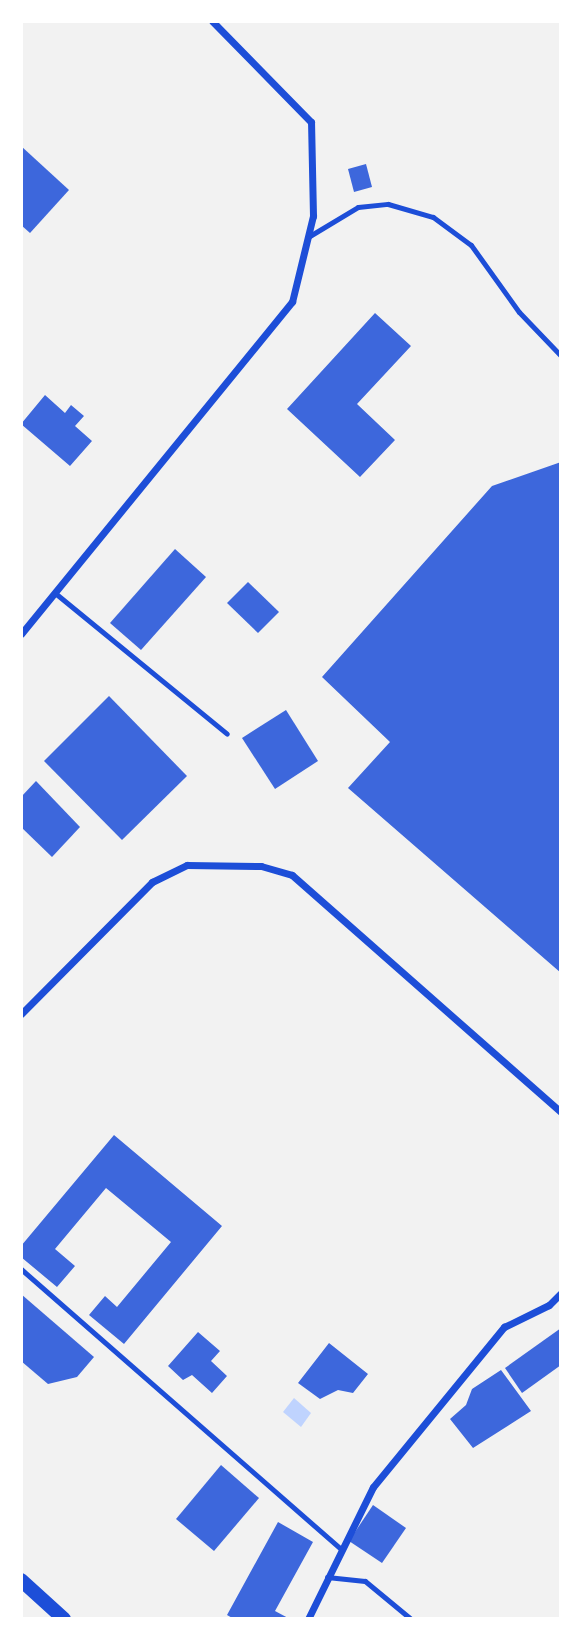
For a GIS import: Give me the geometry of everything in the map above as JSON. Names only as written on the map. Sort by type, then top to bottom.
[{"type":"main road","points":[[21,1580],[64,1619]]},
{"type":"street","points":[[21,634],[292,302],[313,216],[311,122],[212,21]]},
{"type":"street","points":[[21,1014],[152,882],[187,865],[261,866],[292,875],[561,1112]]},
{"type":"street","points":[[307,1619],[373,1487],[467,1368],[504,1327],[549,1305],[561,1293]]},
{"type":"lane","points":[[308,237],[358,207],[388,204],[433,217],[471,245],[519,312],[561,356]]},
{"type":"lane","points":[[55,593],[227,734]]},
{"type":"lane","points":[[21,1269],[341,1549]]},
{"type":"lane","points":[[327,1577],[365,1581],[411,1619]]},
{"type":"water","points":[[294,1398],[311,1413],[301,1427],[283,1412]]},
{"type":"building","points":[[21,146],[69,190],[30,233],[21,225]]},
{"type":"building","points":[[366,164],[372,187],[354,192],[348,169]]},
{"type":"building","points":[[375,313],[411,346],[357,404],[395,440],[360,477],[287,409]]},
{"type":"building","points":[[45,395],[65,413],[71,405],[84,416],[75,426],[92,441],[70,466],[21,424]]},
{"type":"building","points":[[561,462],[561,973],[348,788],[390,742],[322,677],[492,486]]},
{"type":"building","points":[[175,549],[206,577],[141,650],[110,623]]},
{"type":"building","points":[[248,582],[279,612],[258,633],[227,603]]},
{"type":"building","points":[[109,696],[187,776],[122,840],[44,761]]},
{"type":"building","points":[[286,710],[318,761],[275,789],[242,738]]},
{"type":"building","points":[[36,781],[80,827],[52,857],[21,827],[21,797]]},
{"type":"building","points":[[114,1135],[222,1226],[124,1344],[89,1315],[105,1296],[117,1307],[171,1242],[106,1188],[55,1249],[75,1266],[57,1287],[21,1257],[21,1246]]},
{"type":"building","points":[[21,1294],[94,1357],[77,1377],[48,1384],[21,1361]]},
{"type":"building","points":[[561,1328],[561,1365],[522,1393],[505,1368]]},
{"type":"building","points":[[198,1332],[220,1351],[211,1361],[227,1376],[212,1393],[192,1375],[183,1380],[168,1366]]},
{"type":"building","points":[[329,1343],[368,1374],[353,1393],[338,1390],[320,1399],[298,1383]]},
{"type":"building","points":[[501,1370],[531,1411],[473,1448],[450,1419],[466,1405],[472,1389]]},
{"type":"building","points":[[221,1465],[259,1498],[214,1551],[176,1519]]},
{"type":"building","points":[[373,1505],[406,1528],[382,1563],[349,1541]]},
{"type":"building","points":[[278,1522],[313,1542],[275,1611],[290,1619],[234,1619],[227,1615]]}]
